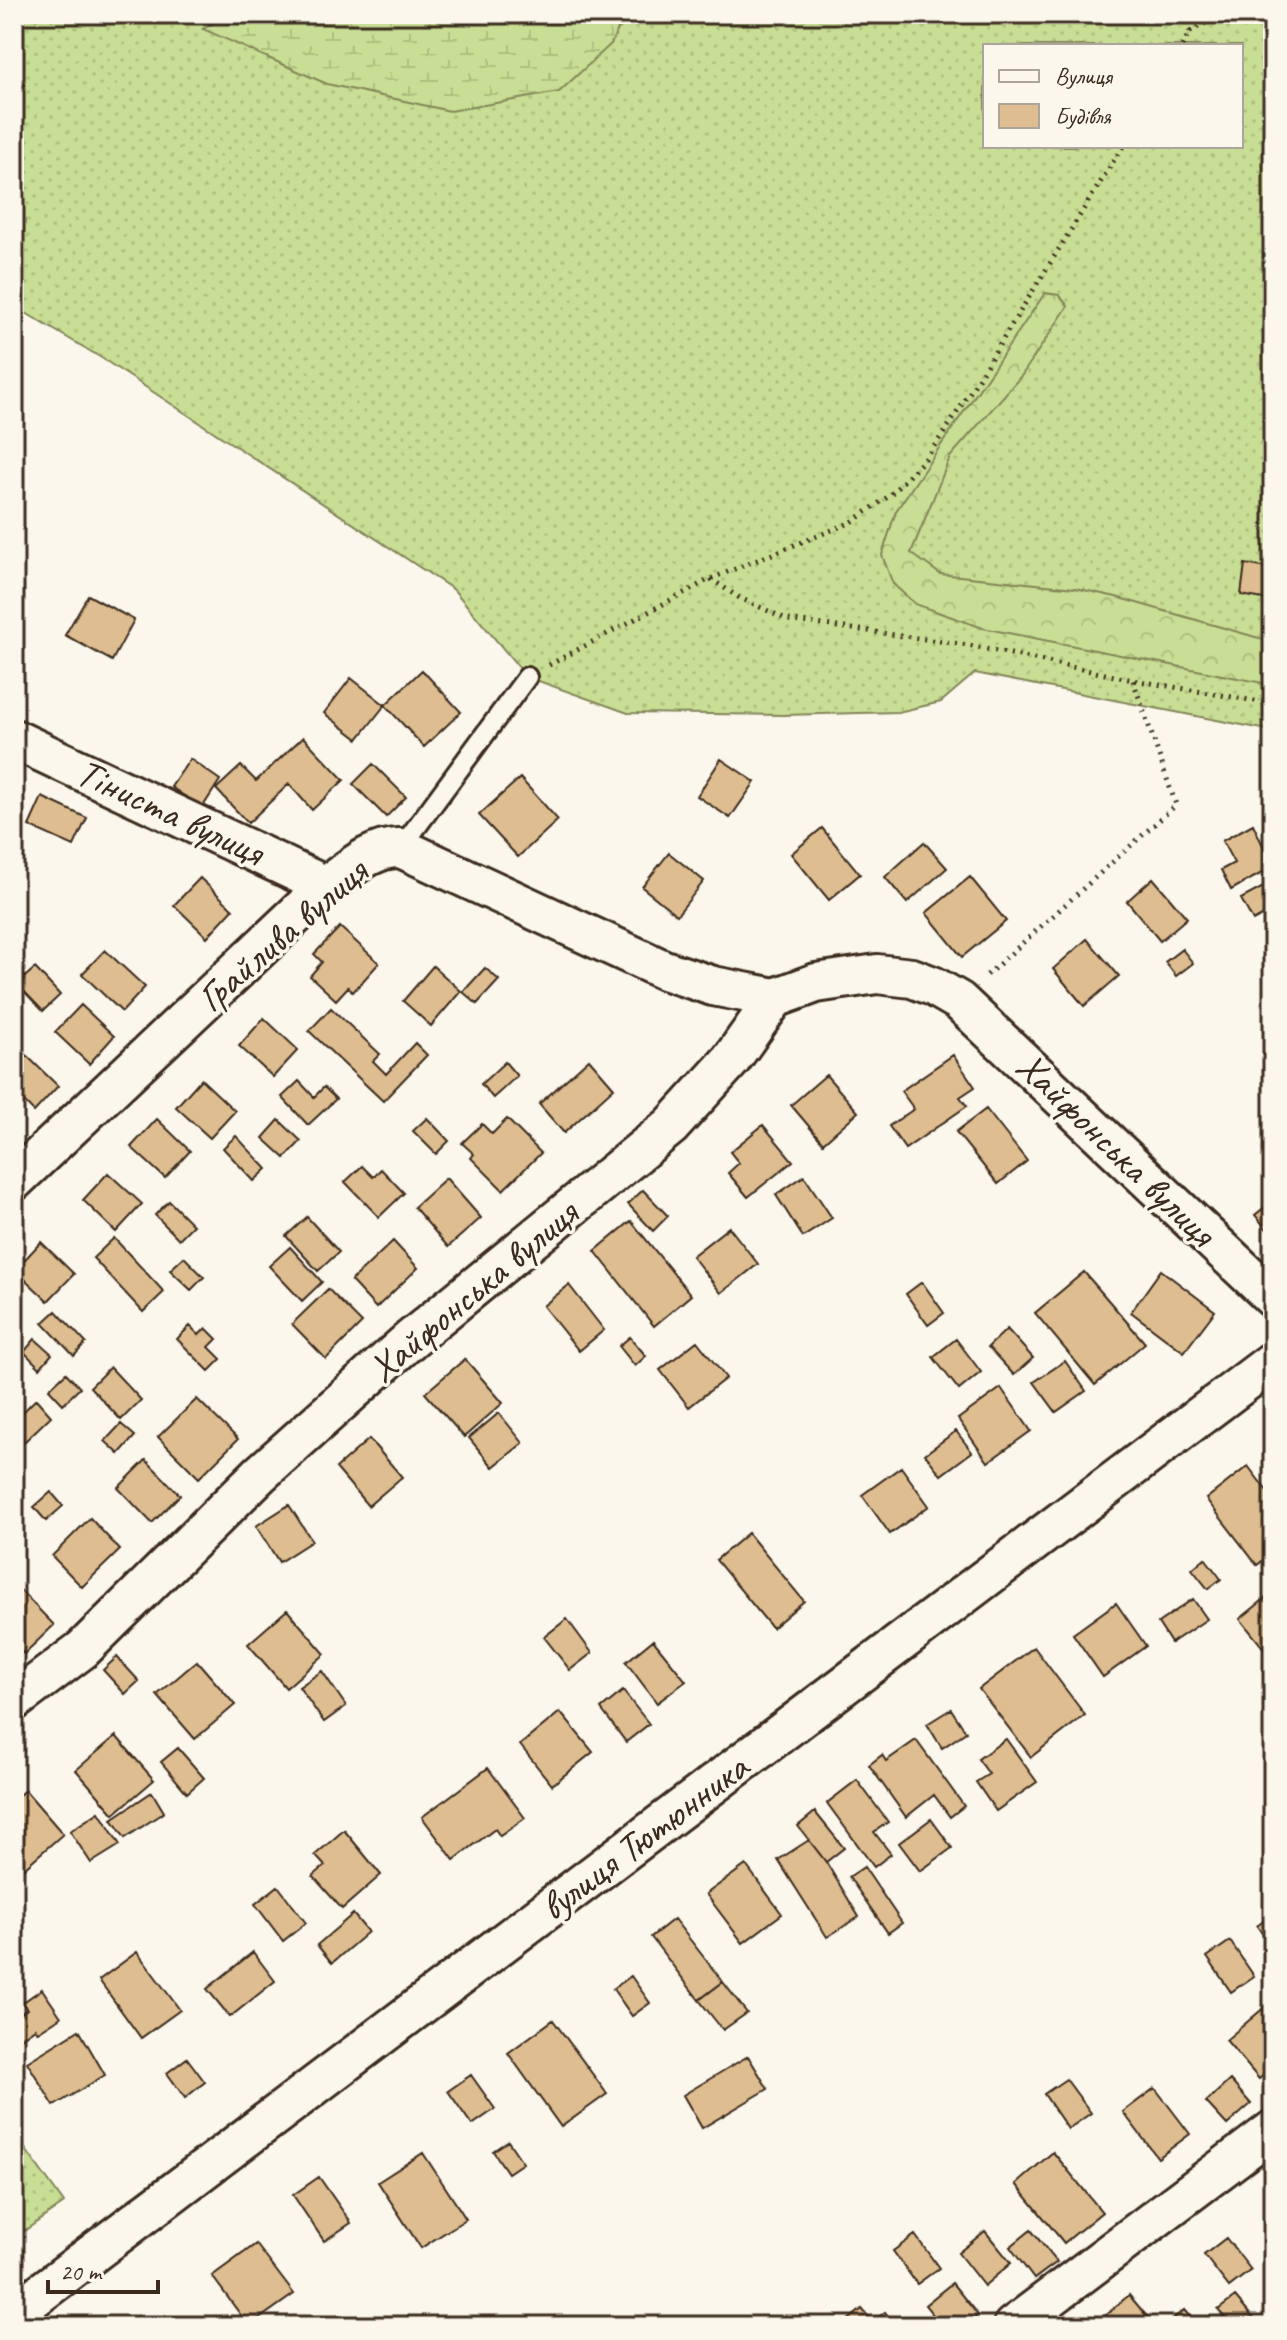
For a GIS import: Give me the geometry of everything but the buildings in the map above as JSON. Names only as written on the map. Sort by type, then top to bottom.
[{"type":"street","name":"Тіниста вулиця","points":[[14,739],[326,886]]},
{"type":"street","name":"Грайлива вулиця","points":[[14,1181],[326,886],[369,856],[390,848],[401,848],[664,970],[713,986],[775,998]]},
{"type":"street","name":"Хайфонська вулиця","points":[[14,1701],[83,1649],[260,1474],[411,1339],[671,1126],[731,1060],[775,998],[816,983],[877,974],[912,978],[959,1001],[1273,1298]]},
{"type":"street","name":"вулиця Тютюнника","points":[[14,2313],[1273,1361]]},
{"type":"street","points":[[1013,2326],[1273,2130]]},
{"type":"lane","points":[[401,848],[527,677]]},
{"type":"path","points":[[1185,14],[1190,32]]},
{"type":"path","points":[[1183,44],[1190,32],[1220,14]]},
{"type":"path","points":[[527,677],[710,579],[852,522],[889,496],[925,459],[958,411],[1122,148]]},
{"type":"path","points":[[710,579],[738,597],[788,620],[968,645],[1133,680],[1273,704]]},
{"type":"path","points":[[959,1001],[1176,805],[1133,680]]},
{"type":"green space","points":[[14,14],[229,14],[205,29],[611,44],[625,14],[1273,14],[1273,731],[975,673],[941,702],[898,712],[783,715],[628,713],[527,677],[454,590],[100,357],[14,306]]},
{"type":"green space","points":[[229,14],[625,14],[611,44],[559,92],[450,111],[327,84],[203,29]]},
{"type":"green space","points":[[1045,293],[1059,295],[1068,306],[1022,375],[950,457],[911,553],[940,574],[1075,588],[1273,642],[1273,685],[983,628],[915,604],[893,584],[882,555],[896,511]]},
{"type":"green space","points":[[14,2133],[64,2203],[14,2238]]}]
